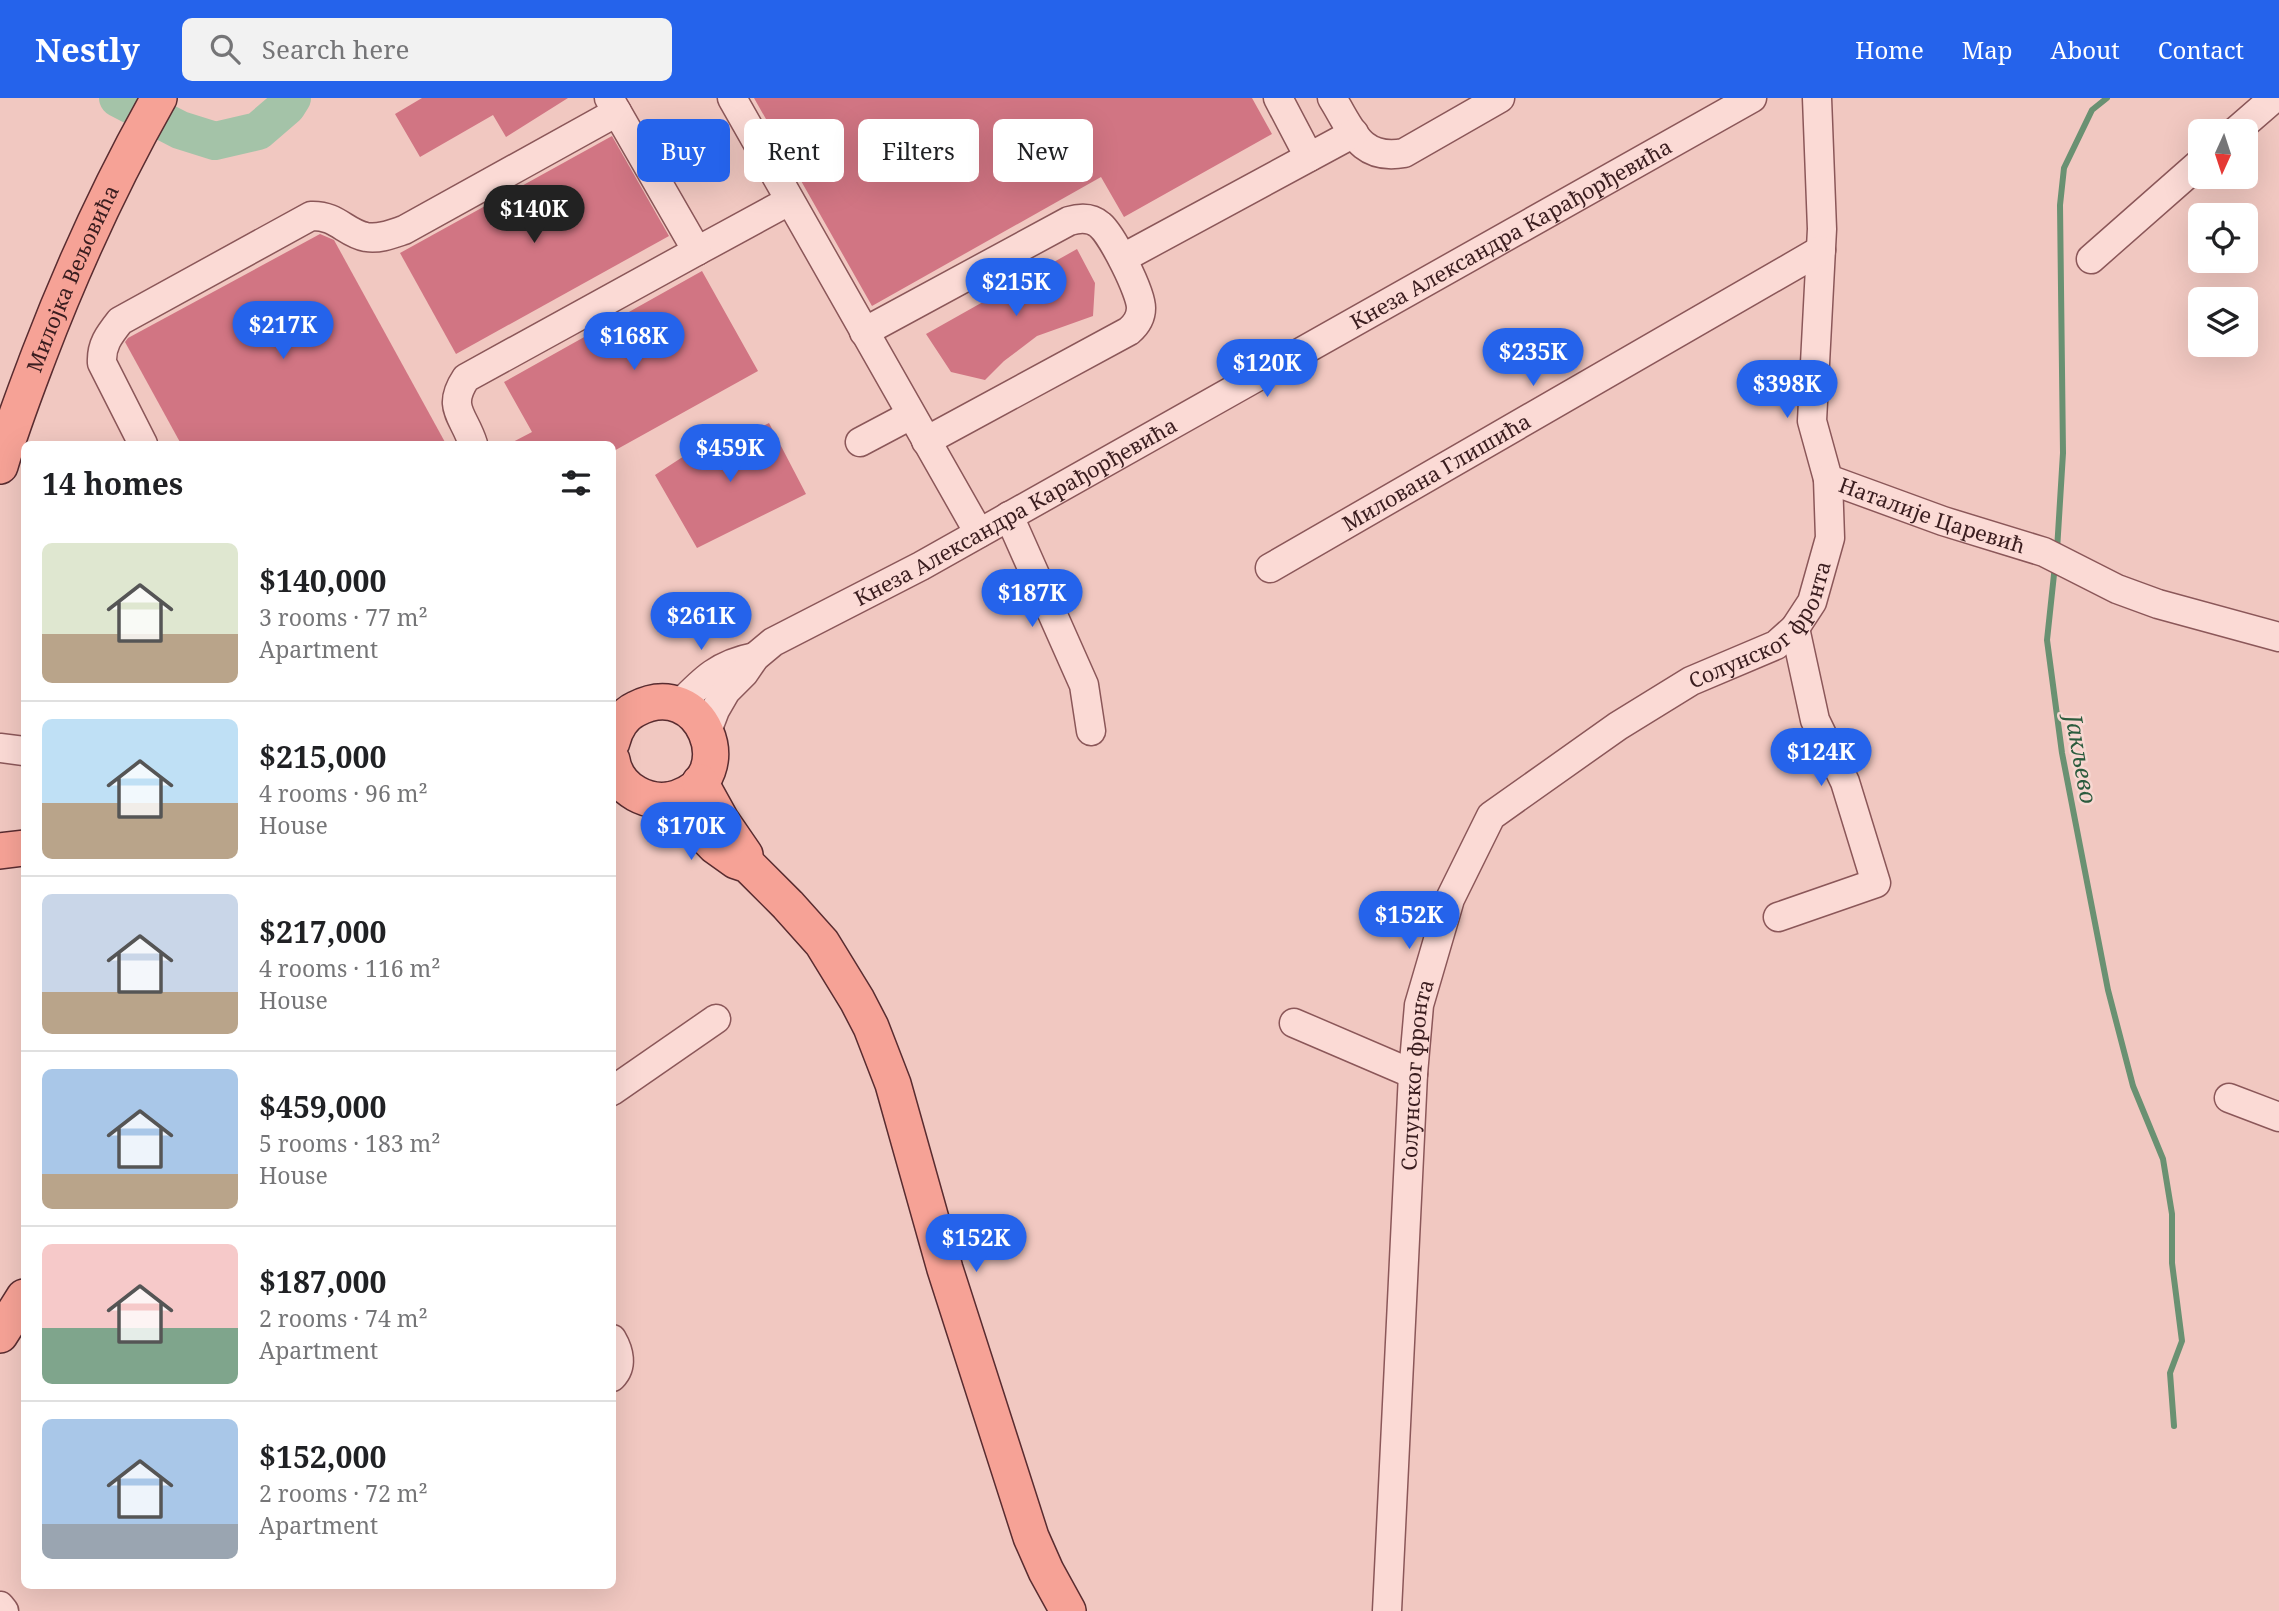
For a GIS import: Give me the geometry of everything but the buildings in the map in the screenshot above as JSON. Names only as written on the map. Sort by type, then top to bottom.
[{"type":"main road","name":"Милојка Вељовића","points":[[0,466],[5,436],[54,316],[111,188],[159,98]]},
{"type":"main road","points":[[616,745],[621,721],[646,704],[662,701],[690,711],[700,720],[711,744],[711,758],[700,782],[692,791],[670,800],[656,801],[629,789],[616,760]]},
{"type":"main road","points":[[700,782],[721,820],[745,854],[748,865]]},
{"type":"main road","points":[[670,800],[715,846],[736,861],[748,865],[822,943],[871,1027],[893,1084],[945,1269],[1031,1537],[1068,1611]]},
{"type":"main road","points":[[0,851],[21,848]]},
{"type":"main road","points":[[0,1296],[21,1282]]},
{"type":"main road","points":[[0,1335],[21,1302]]},
{"type":"street","points":[[732,98],[979,533]]},
{"type":"street","points":[[1278,98],[1310,157]]},
{"type":"street","points":[[1332,98],[1361,145],[1375,152],[1394,155],[1404,153],[1500,98]]},
{"type":"street","name":"Кнеза Александра Карађорђевића","points":[[707,731],[719,701],[755,657],[774,642],[902,576],[1752,98]]},
{"type":"street","name":"Наталије Царевић","points":[[1817,98],[1822,184],[1821,250],[1812,421],[1828,479],[1943,521],[2044,552],[2118,589],[2158,604],[2279,637]]},
{"type":"street","points":[[2250,119],[2274,98]]},
{"type":"street","points":[[141,441],[102,363],[102,350],[120,321],[311,216],[324,215],[364,237],[381,237],[404,230],[613,105],[696,251]]},
{"type":"street","points":[[1123,258],[1354,133]]},
{"type":"street","points":[[2091,259],[2188,174]]},
{"type":"street","points":[[472,441],[456,407],[459,389],[466,378],[789,201]]},
{"type":"street","points":[[864,332],[1069,220],[1090,219],[1102,225],[1123,258],[1140,298],[1141,307],[1139,317],[1129,331],[926,441]]},
{"type":"street","name":"Милована Глишића","points":[[1270,568],[1821,250]]},
{"type":"street","points":[[860,442],[911,415]]},
{"type":"street","name":"Солунског фронта","points":[[1387,1611],[1413,1074],[1419,1005],[1450,899],[1491,816],[1639,713],[1691,681],[1776,645],[1795,628],[1812,602],[1830,538],[1828,479]]},
{"type":"street","points":[[1009,516],[1084,685],[1091,731]]},
{"type":"street","name":"Солунског фронта","points":[[1779,917],[1877,883],[1845,782],[1815,720],[1795,628]]},
{"type":"street","name":"Кнеза Александра Карађорђевића","points":[[679,705],[707,677],[721,668],[734,661],[755,657]]},
{"type":"street","points":[[0,748],[21,751]]},
{"type":"street","points":[[616,1087],[716,1019]]},
{"type":"street","points":[[1294,1023],[1413,1074]]},
{"type":"street","points":[[2229,1098],[2279,1116]]},
{"type":"street","points":[[616,1350],[620,1360],[616,1374]]},
{"type":"street","points":[[0,1606],[4,1611]]},
{"type":"waterway","points":[[118,98],[180,130],[215,141],[258,131],[287,106],[292,98]]},
{"type":"waterway","name":"Јакљево","points":[[2057,550],[2063,453],[2060,205],[2064,168],[2092,110],[2107,98]]},
{"type":"waterway","name":"Јакљево","points":[[2055,565],[2047,640],[2062,753],[2108,990],[2133,1086],[2163,1159],[2172,1214],[2172,1263],[2182,1341],[2170,1373],[2174,1426]]}]
